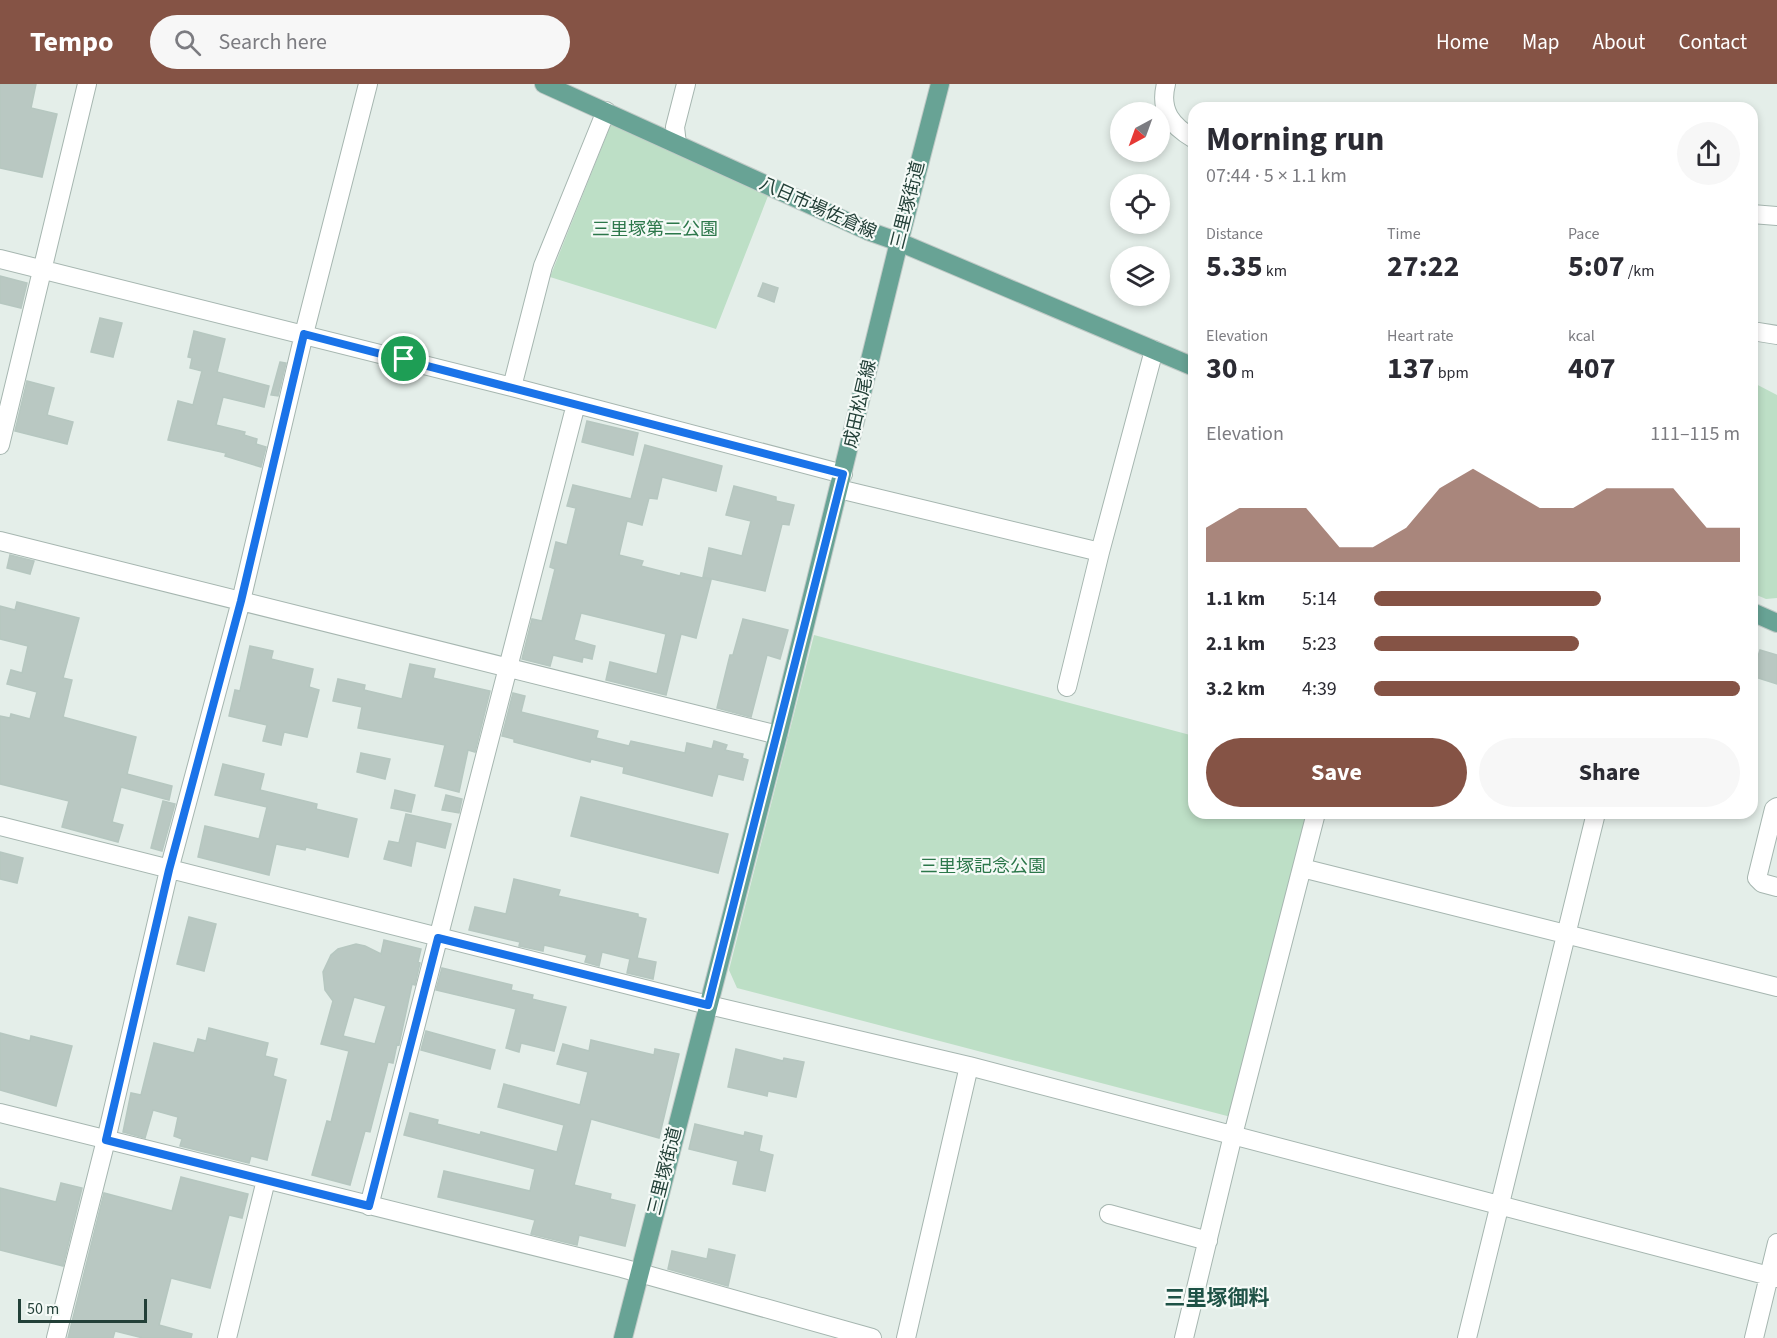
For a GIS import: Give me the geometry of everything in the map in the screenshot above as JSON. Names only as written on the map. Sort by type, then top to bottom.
[{"type":"main road","name":"八日市場佐倉線","points":[[544,84],[868,231],[1188,364]]},
{"type":"main road","name":"三里塚街道","points":[[878,327],[940,84]]},
{"type":"main road","name":"成田松尾線","points":[[708,1005],[778,735],[878,327]]},
{"type":"main road","points":[[1758,614],[1775,620]]},
{"type":"main road","name":"三里塚街道","points":[[623,1338],[708,1005]]},
{"type":"street","points":[[0,445],[87,84]]},
{"type":"street","points":[[56,1338],[106,1140],[169,870],[241,601],[304,334],[368,84]]},
{"type":"street","points":[[677,144],[675,127],[686,84]]},
{"type":"street","points":[[1166,84],[1164,103],[1169,119],[1188,134]]},
{"type":"street","points":[[512,387],[543,266],[606,111]]},
{"type":"street","points":[[1758,214],[1777,216]]},
{"type":"street","points":[[0,258],[576,404],[841,481],[1100,552]]},
{"type":"street","points":[[1758,332],[1777,335]]},
{"type":"street","points":[[1067,687],[1154,350]]},
{"type":"street","points":[[369,1206],[576,404]]},
{"type":"street","points":[[0,541],[778,735]]},
{"type":"street","points":[[1777,807],[1774,809],[1757,878],[1762,883],[1777,887]]},
{"type":"street","points":[[1184,1338],[1233,1135],[1314,819]]},
{"type":"street","points":[[1467,1338],[1594,819]]},
{"type":"street","points":[[0,826],[708,1005],[969,1066],[1773,1277]]},
{"type":"street","points":[[1302,868],[1777,987]]},
{"type":"street","points":[[906,1338],[969,1066]]},
{"type":"street","points":[[0,1113],[639,1273],[872,1338]]},
{"type":"street","points":[[227,1338],[266,1180]]},
{"type":"street","points":[[1108,1214],[1208,1241]]},
{"type":"street","points":[[1754,1338],[1773,1277],[1777,1243]]},
{"type":"green space","name":"三里塚第二公園","points":[[611,124],[768,196],[716,329],[550,277]]},
{"type":"green space","points":[[1758,385],[1777,395],[1777,598],[1766,599],[1758,596]]},
{"type":"green space","name":"三里塚記念公園","points":[[814,635],[1188,734],[1188,819],[1306,819],[1231,1117],[737,988],[729,970]]},
{"type":"building","points":[[0,84],[36,84],[31,108],[57,114],[42,177],[0,168]]},
{"type":"building","points":[[0,276],[27,283],[21,308],[0,303]]},
{"type":"building","points":[[763,283],[778,288],[774,302],[758,296]]},
{"type":"building","points":[[100,318],[122,323],[113,357],[91,352]]},
{"type":"building","points":[[194,331],[225,339],[217,372],[269,386],[264,407],[223,397],[216,425],[245,432],[244,435],[257,439],[256,444],[266,447],[261,467],[225,456],[226,453],[168,440],[178,401],[193,405],[202,371],[190,368],[192,358],[188,357]]},
{"type":"building","points":[[280,362],[286,363],[278,396],[271,395]]},
{"type":"building","points":[[27,381],[54,388],[47,415],[73,422],[67,444],[15,431]]},
{"type":"building","points":[[587,421],[638,433],[633,455],[582,442]]},
{"type":"building","points":[[645,445],[722,466],[716,491],[662,477],[657,499],[649,498],[642,525],[627,521],[619,555],[643,561],[641,566],[680,576],[681,573],[711,580],[696,638],[681,634],[666,695],[606,680],[610,662],[657,674],[666,634],[626,624],[581,613],[574,640],[595,646],[592,659],[583,657],[582,662],[553,655],[550,666],[522,659],[532,619],[542,621],[555,569],[550,567],[556,542],[567,545],[576,508],[567,506],[573,485],[631,499]]},
{"type":"building","points":[[734,486],[776,497],[776,501],[794,505],[789,525],[782,524],[765,591],[703,577],[709,548],[742,556],[751,521],[726,515]]},
{"type":"building","points":[[10,555],[34,561],[30,574],[7,568]]},
{"type":"building","points":[[17,602],[79,618],[63,678],[72,680],[63,717],[136,737],[127,774],[172,786],[169,800],[121,787],[112,822],[123,825],[118,842],[62,827],[69,801],[0,784],[0,716],[10,718],[11,714],[30,719],[37,692],[7,684],[11,670],[22,673],[28,646],[0,639],[0,606],[15,610]]},
{"type":"building","points":[[743,619],[788,630],[780,659],[767,655],[751,717],[717,708],[730,655],[733,655]]},
{"type":"building","points":[[250,646],[273,651],[271,659],[313,669],[309,687],[319,690],[307,737],[284,732],[281,745],[263,741],[267,725],[229,716],[235,690],[240,691]]},
{"type":"building","points":[[1760,650],[1777,655],[1777,684],[1758,678]]},
{"type":"building","points":[[410,664],[435,669],[433,678],[490,691],[475,752],[468,750],[459,792],[435,786],[445,745],[358,728],[362,707],[333,701],[338,679],[365,685],[364,690],[402,699]]},
{"type":"building","points":[[513,693],[525,696],[521,712],[598,731],[596,738],[629,746],[631,741],[685,753],[687,743],[712,749],[714,741],[727,745],[725,750],[743,754],[742,758],[748,760],[743,780],[718,774],[712,796],[623,773],[624,767],[591,759],[590,762],[514,742],[514,739],[502,736]]},
{"type":"building","points":[[361,753],[390,759],[385,779],[357,772]]},
{"type":"building","points":[[223,764],[264,774],[260,790],[317,804],[316,809],[357,819],[348,857],[306,847],[305,850],[276,844],[269,875],[198,857],[205,826],[259,839],[267,807],[215,795]]},
{"type":"building","points":[[395,790],[415,795],[411,812],[391,808]]},
{"type":"building","points":[[446,795],[462,799],[459,813],[442,810]]},
{"type":"building","points":[[581,797],[728,834],[718,873],[571,836]]},
{"type":"building","points":[[163,801],[175,804],[162,851],[151,848]]},
{"type":"building","points":[[406,814],[451,824],[445,848],[416,841],[411,866],[384,859],[389,841],[399,843]]},
{"type":"building","points":[[0,852],[23,858],[17,883],[0,879]]},
{"type":"building","points":[[514,879],[560,890],[558,896],[638,914],[638,917],[646,919],[637,958],[656,962],[653,979],[627,973],[630,959],[602,952],[599,966],[585,962],[587,955],[544,945],[543,951],[519,946],[520,942],[469,930],[475,907],[506,914]]},
{"type":"building","points":[[189,917],[216,924],[204,971],[177,964]]},
{"type":"building","points":[[384,940],[421,949],[415,985],[412,984],[399,1045],[397,1044],[393,1063],[388,1062],[370,1132],[365,1131],[350,1185],[312,1175],[327,1121],[331,1122],[349,1051],[321,1044],[333,1001],[325,990],[323,972],[331,955],[338,949],[356,944],[381,954]],"holes":[[[354,997],[386,1006],[375,1044],[343,1036]]]},
{"type":"building","points":[[442,968],[512,985],[511,990],[533,995],[532,999],[566,1007],[554,1051],[521,1043],[519,1052],[506,1048],[516,1009],[436,990]]},
{"type":"building","points":[[209,1028],[268,1043],[265,1056],[277,1059],[273,1076],[286,1080],[267,1160],[251,1156],[249,1163],[180,1146],[182,1139],[174,1136],[178,1117],[153,1110],[145,1138],[123,1132],[131,1093],[141,1095],[154,1043],[194,1053],[198,1039],[206,1041]]},
{"type":"building","points":[[426,1031],[495,1050],[490,1069],[421,1050]]},
{"type":"building","points":[[0,1033],[30,1041],[31,1036],[72,1046],[56,1106],[0,1090]]},
{"type":"building","points":[[591,1040],[654,1055],[655,1049],[679,1054],[659,1138],[591,1119],[574,1185],[611,1194],[610,1199],[635,1205],[625,1246],[579,1235],[577,1245],[531,1234],[535,1220],[438,1197],[444,1171],[530,1191],[535,1169],[404,1135],[410,1113],[438,1120],[437,1124],[480,1135],[481,1132],[557,1152],[564,1125],[498,1107],[504,1084],[580,1105],[588,1072],[557,1064],[563,1044],[589,1051]]},
{"type":"building","points":[[736,1049],[783,1061],[784,1058],[804,1062],[796,1097],[768,1091],[767,1096],[728,1087]]},
{"type":"building","points":[[695,1124],[744,1136],[745,1132],[762,1136],[759,1151],[773,1155],[765,1191],[733,1184],[738,1161],[689,1149]]},
{"type":"building","points":[[181,1177],[248,1194],[242,1218],[229,1215],[210,1288],[171,1278],[159,1325],[192,1334],[191,1338],[143,1338],[115,1331],[113,1338],[68,1338],[104,1193],[172,1211]]},
{"type":"building","points":[[61,1183],[82,1188],[63,1266],[0,1250],[0,1188],[56,1202]]},
{"type":"building","points":[[709,1249],[735,1255],[728,1286],[668,1269],[672,1251],[707,1259]]},
{"type":"district","name":"三里塚御料","points":[[1217,1298]]},
{"type":"route","points":[[304,334],[404,359],[843,474],[708,1005],[438,938],[369,1206],[106,1140],[169,870],[241,601],[304,334]]}]
